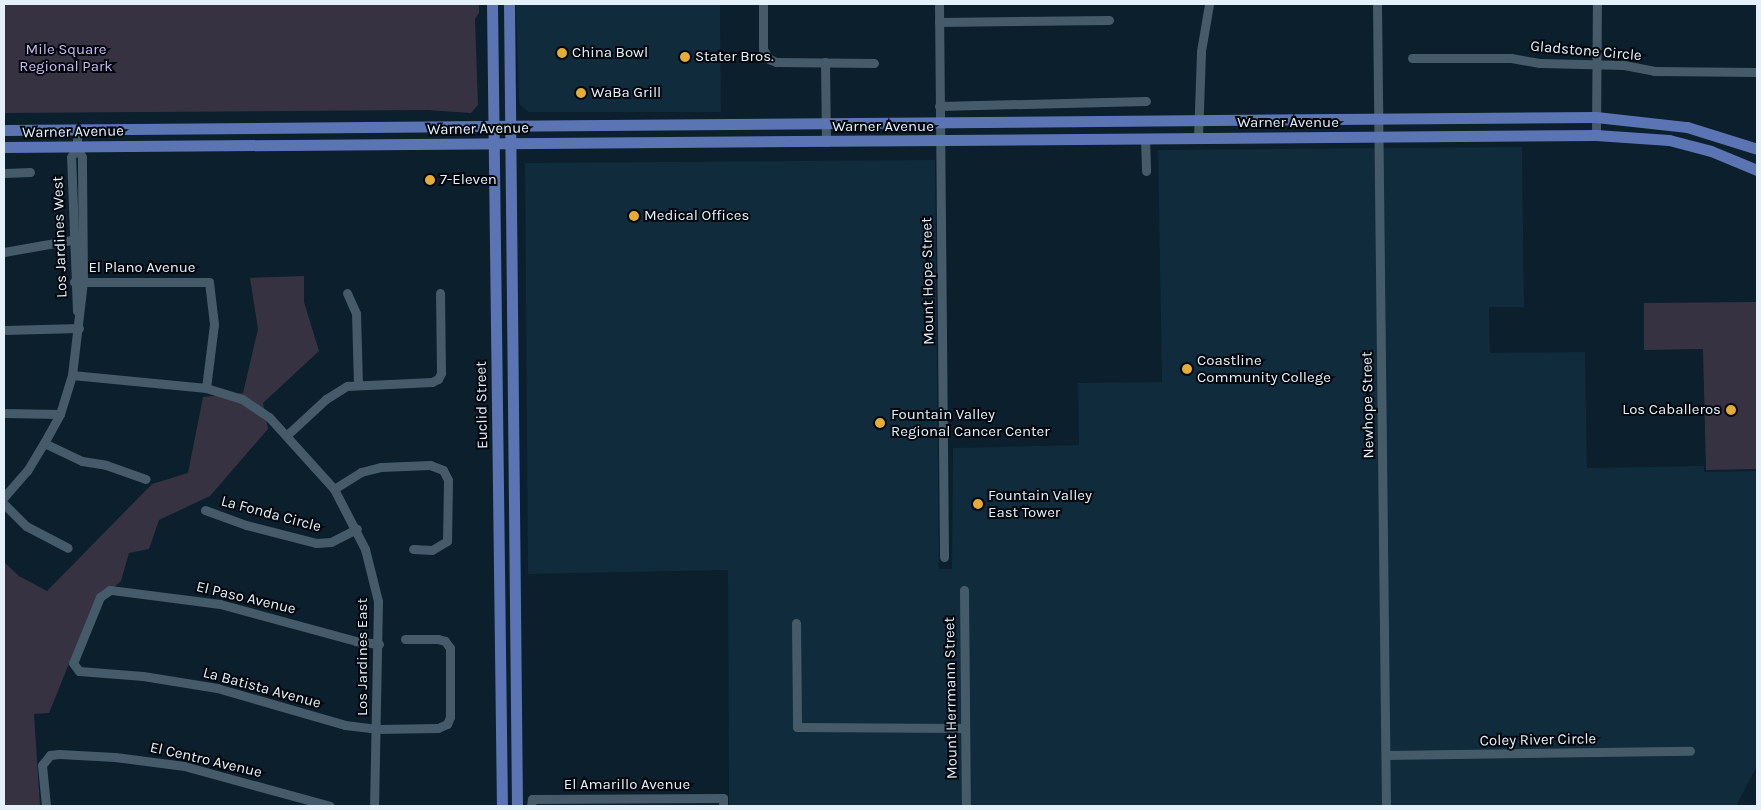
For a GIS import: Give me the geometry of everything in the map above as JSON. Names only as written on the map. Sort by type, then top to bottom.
[{"type":"main road","name":"Euclid Street","points":[[492,4],[502,806]]},
{"type":"main road","name":"Euclid Street","points":[[509,4],[512,126],[517,806]]},
{"type":"main road","name":"Warner Avenue","points":[[4,130],[763,126],[1596,117],[1687,127],[1757,149]]},
{"type":"main road","points":[[717,143],[726,133],[751,132],[763,126]]},
{"type":"main road","points":[[1636,136],[1643,128],[1687,127]]},
{"type":"main road","name":"Warner Avenue","points":[[4,147],[940,142],[1596,135],[1636,136],[1703,148],[1757,169]]},
{"type":"street","points":[[763,4],[763,49],[769,59],[776,62],[874,62]]},
{"type":"street","name":"Mount Hope Street","points":[[939,4],[944,557]]},
{"type":"street","points":[[1198,138],[1201,51],[1209,4]]},
{"type":"street","name":"Newhope Street","points":[[1377,4],[1386,806]]},
{"type":"street","points":[[1596,135],[1597,4]]},
{"type":"street","points":[[939,22],[1109,20]]},
{"type":"street","name":"Gladstone Circle","points":[[1412,58],[1511,58],[1540,63],[1597,63],[1654,71],[1757,72]]},
{"type":"street","points":[[825,62],[826,142]]},
{"type":"street","name":"Warner Avenue","points":[[939,106],[1146,101]]},
{"type":"street","name":"Los Jardines West","points":[[4,497],[27,471],[44,443],[60,414],[72,374],[79,328],[82,157],[77,146],[77,130]]},
{"type":"street","points":[[1145,139],[1146,171]]},
{"type":"street","name":"Los Jardines West","points":[[77,146],[71,157],[72,240],[79,282]]},
{"type":"street","points":[[4,173],[30,172]]},
{"type":"street","points":[[4,252],[72,240]]},
{"type":"street","name":"El Plano Avenue","points":[[79,282],[209,282],[214,324],[206,388]]},
{"type":"street","points":[[347,293],[356,313],[358,383]]},
{"type":"street","points":[[287,435],[326,399],[358,383],[432,382],[438,379],[441,374],[440,293]]},
{"type":"street","points":[[4,330],[79,328]]},
{"type":"street","name":"Los Jardines East","points":[[72,374],[206,388],[248,403],[287,435],[334,489],[357,529],[376,588],[379,644],[374,806]]},
{"type":"street","points":[[4,413],[60,414]]},
{"type":"street","points":[[44,443],[82,461],[106,465],[146,480]]},
{"type":"street","points":[[334,489],[361,472],[380,467],[430,465],[443,470],[448,480],[447,541],[432,550],[413,549]]},
{"type":"street","points":[[4,504],[26,526],[68,548]]},
{"type":"street","name":"La Fonda Circle","points":[[205,510],[246,524],[316,543],[331,542],[357,529]]},
{"type":"street","name":"Mount Herrmann Street","points":[[964,590],[966,806]]},
{"type":"street","name":"El Paso Avenue","points":[[74,663],[106,591],[138,592],[220,604],[356,641],[379,644]]},
{"type":"street","points":[[796,624],[797,727],[965,728]]},
{"type":"street","name":"La Batista Avenue","points":[[74,663],[79,671],[200,685],[345,725],[377,729],[438,728],[447,724],[450,717],[450,648],[446,641],[438,639],[406,639]]},
{"type":"street","name":"Coley River Circle","points":[[1386,755],[1690,751]]},
{"type":"street","name":"El Centro Avenue","points":[[46,806],[42,771],[45,759],[59,754],[151,760],[222,775],[330,806]]},
{"type":"street","points":[[502,782],[517,782]]},
{"type":"street","name":"El Amarillo Avenue","points":[[532,803],[723,802]]},
{"type":"shaded area","points":[[516,4],[720,4],[721,112],[528,112],[519,103]]},
{"type":"shaded area","points":[[1522,147],[1524,307],[1489,307],[1490,353],[1585,352],[1587,468],[1704,466],[1704,472],[1757,471],[1757,766],[1736,806],[729,806],[728,570],[528,574],[525,163],[935,160],[939,569],[952,569],[953,448],[1079,445],[1078,383],[1162,382],[1158,150]]},
{"type":"green space","name":"Mile Square Regional Park","points":[[4,4],[479,4],[479,13],[475,19],[478,105],[471,113],[427,110],[4,113]]},
{"type":"green space","points":[[304,276],[304,302],[319,351],[263,403],[268,429],[210,496],[159,520],[149,549],[129,553],[121,581],[92,607],[49,713],[34,714],[40,806],[4,806],[4,562],[19,576],[47,591],[152,484],[188,473],[203,397],[243,393],[258,329],[250,278]]},
{"type":"green space","name":"Los Caballeros","points":[[1757,302],[1757,469],[1706,470],[1703,349],[1644,350],[1644,303]]},
{"type":"place","name":"China Bowl","points":[[562,53]]},
{"type":"place","name":"Stater Bros.","points":[[685,57]]},
{"type":"place","name":"WaBa Grill","points":[[581,93]]},
{"type":"place","name":"7-Eleven","points":[[430,180]]},
{"type":"place","name":"Medical Offices","points":[[634,216]]},
{"type":"place","name":"Coastline Community College","points":[[1187,369]]},
{"type":"place","name":"Los Caballeros","points":[[1731,410]]},
{"type":"place","name":"Fountain Valley Regional Cancer Center","points":[[880,423]]},
{"type":"place","name":"Fountain Valley East Tower","points":[[978,504]]}]
